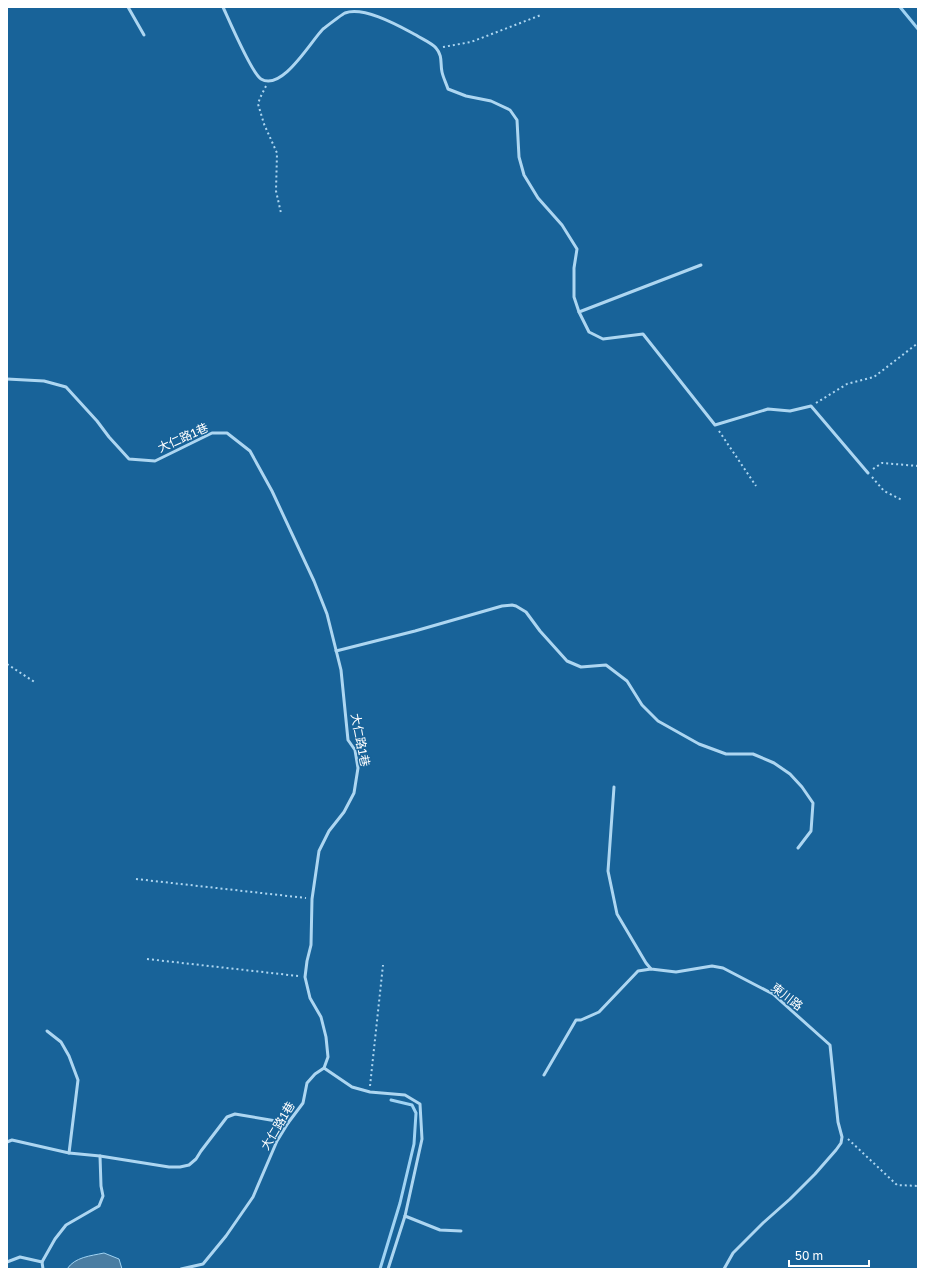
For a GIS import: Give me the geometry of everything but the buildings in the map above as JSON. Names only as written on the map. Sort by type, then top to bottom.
[{"type":"lane","points":[[128,7],[144,35]]},
{"type":"lane","points":[[223,7],[252,70],[260,79],[268,82],[276,80],[294,65],[323,30],[345,13],[358,12],[376,16],[395,24],[436,48],[442,59],[442,71],[448,89],[466,96],[491,101],[510,110],[517,120],[519,157],[524,175],[538,198],[562,225],[577,249],[574,268],[574,297],[579,312],[589,332],[603,339],[643,334],[715,425],[768,409],[790,411],[811,406],[868,473]]},
{"type":"lane","points":[[579,312],[701,264]]},
{"type":"lane","name":"大仁路1巷","points":[[7,379],[44,381],[66,387],[129,458],[155,461],[212,433],[227,433],[250,452],[272,491],[314,581],[327,614],[341,670],[348,740],[355,750],[358,768],[354,793],[344,812],[329,831],[319,851],[312,899],[311,945],[305,977],[310,998],[321,1017],[328,1057],[324,1068],[315,1074],[307,1083],[303,1103],[277,1141],[253,1197],[226,1236],[204,1264],[182,1269]]},
{"type":"lane","points":[[336,651],[415,631],[502,606],[516,606],[526,612],[540,632],[567,661],[581,667],[606,665],[627,681],[642,705],[658,721],[698,744],[726,754],[753,754],[774,763],[790,774],[802,786],[813,803],[810,831],[798,848]]},
{"type":"lane","points":[[614,787],[608,871],[617,914],[651,969]]},
{"type":"lane","name":"東川路","points":[[651,969],[676,972],[712,966],[723,968],[773,994],[830,1045],[838,1122],[842,1137],[841,1143],[816,1174],[763,1223],[733,1254],[724,1269]]},
{"type":"lane","points":[[544,1076],[576,1020],[581,1020],[599,1012],[638,971],[651,969]]},
{"type":"lane","points":[[47,1031],[61,1042],[69,1056],[78,1080],[69,1153]]},
{"type":"lane","points":[[324,1068],[352,1087],[370,1092],[405,1095],[420,1104],[422,1139],[405,1216],[388,1269]]},
{"type":"lane","points":[[7,1142],[12,1140],[69,1153],[100,1156],[169,1167],[180,1167],[189,1165],[196,1159],[227,1117],[235,1114],[288,1123]]},
{"type":"lane","points":[[43,1269],[42,1262],[55,1239],[66,1225],[99,1206],[103,1196],[101,1186],[100,1156]]},
{"type":"lane","points":[[405,1216],[440,1230],[461,1231]]},
{"type":"lane","points":[[7,1262],[20,1257],[42,1262]]},
{"type":"path","points":[[436,48],[471,42],[541,16]]},
{"type":"path","points":[[268,82],[258,104],[264,124],[277,153],[276,191],[282,213]]},
{"type":"path","points":[[811,406],[847,384],[874,377],[918,343]]},
{"type":"path","points":[[715,425],[756,486]]},
{"type":"path","points":[[902,500],[884,491],[868,473],[882,463],[918,466]]},
{"type":"path","points":[[7,664],[36,683]]},
{"type":"path","points":[[136,879],[312,899]]},
{"type":"path","points":[[147,959],[305,977]]},
{"type":"path","points":[[370,1092],[383,965]]},
{"type":"path","points":[[840,1131],[897,1185],[918,1186]]},
{"type":"water","points":[[104,1253],[119,1259],[122,1269],[67,1269],[79,1259]]},
{"type":"waterway","points":[[900,7],[918,29]]},
{"type":"waterway","points":[[380,1269],[400,1203],[414,1144],[416,1113],[412,1105],[391,1100]]}]
